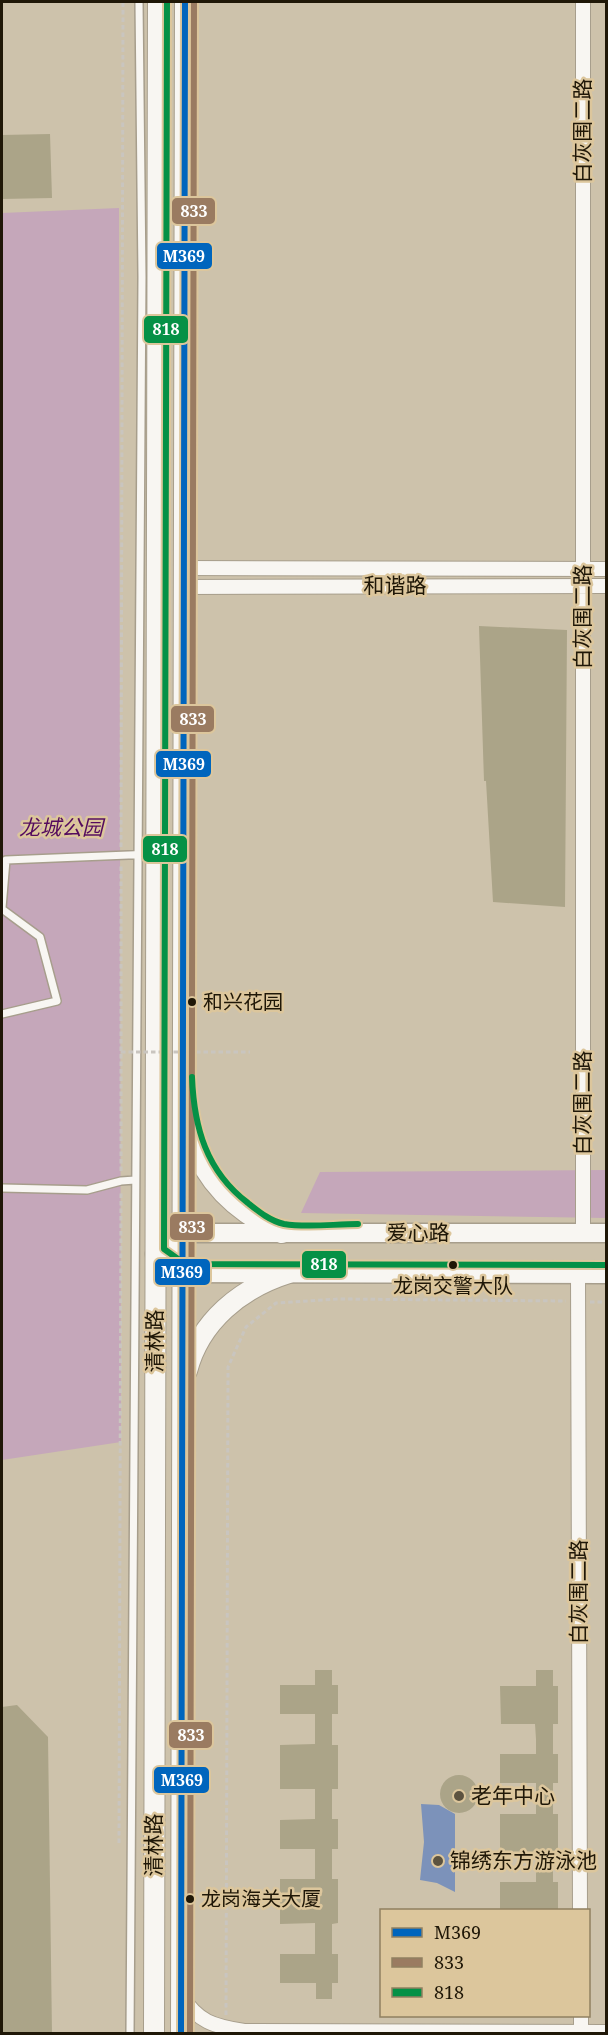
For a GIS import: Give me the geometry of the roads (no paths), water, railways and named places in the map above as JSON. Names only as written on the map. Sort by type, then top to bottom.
[{"type":"main road","name":"清林路","points":[[154,2034],[155,1254],[147,854],[158,2]]},
{"type":"main road","name":"清林路","points":[[181,2034],[185,2]]},
{"type":"main road","points":[[185,34],[193,2]]},
{"type":"main road","points":[[183,1107],[192,1144],[205,1172],[223,1194],[240,1209],[260,1223],[282,1233]]},
{"type":"main road","points":[[182,1391],[191,1355],[213,1321],[226,1307],[248,1291],[267,1280],[289,1273]]},
{"type":"street","name":"白灰围二路","points":[[583,2],[583,1233]]},
{"type":"street","name":"和谐路","points":[[184,578],[606,569]]},
{"type":"street","name":"和谐路","points":[[184,578],[606,586]]},
{"type":"street","name":"爱心路","points":[[183,1233],[606,1233]]},
{"type":"street","points":[[182,1273],[155,1254],[183,1233]]},
{"type":"street","name":"爱心路","points":[[182,1273],[606,1274]]},
{"type":"street","name":"白灰围二路","points":[[578,1274],[580,1909]]},
{"type":"street","points":[[181,1994],[191,2010],[206,2021],[244,2031],[606,2032]]},
{"type":"street","points":[[580,2017],[581,2033]]},
{"type":"lane","points":[[130,2034],[135,1180],[147,854],[139,2]]},
{"type":"lane","points":[[2,1014],[57,1001],[40,937],[2,909],[6,860],[147,854]]},
{"type":"lane","points":[[2,1188],[87,1190],[121,1181],[135,1180]]},
{"type":"water","name":"锦绣东方游泳池","points":[[421,1804],[439,1805],[455,1814],[455,1892],[437,1883],[420,1880],[424,1842]]},
{"type":"place","name":"和兴花园","points":[[192,1002]]},
{"type":"place","name":"龙岗交警大队","points":[[453,1265]]},
{"type":"place","name":"老年中心","points":[[459,1796]]},
{"type":"place","name":"锦绣东方游泳池","points":[[438,1861]]},
{"type":"place","name":"龙岗海关大厦","points":[[190,1899]]},
{"type":"park label","name":"龙城公园","points":[[61,828]]}]
